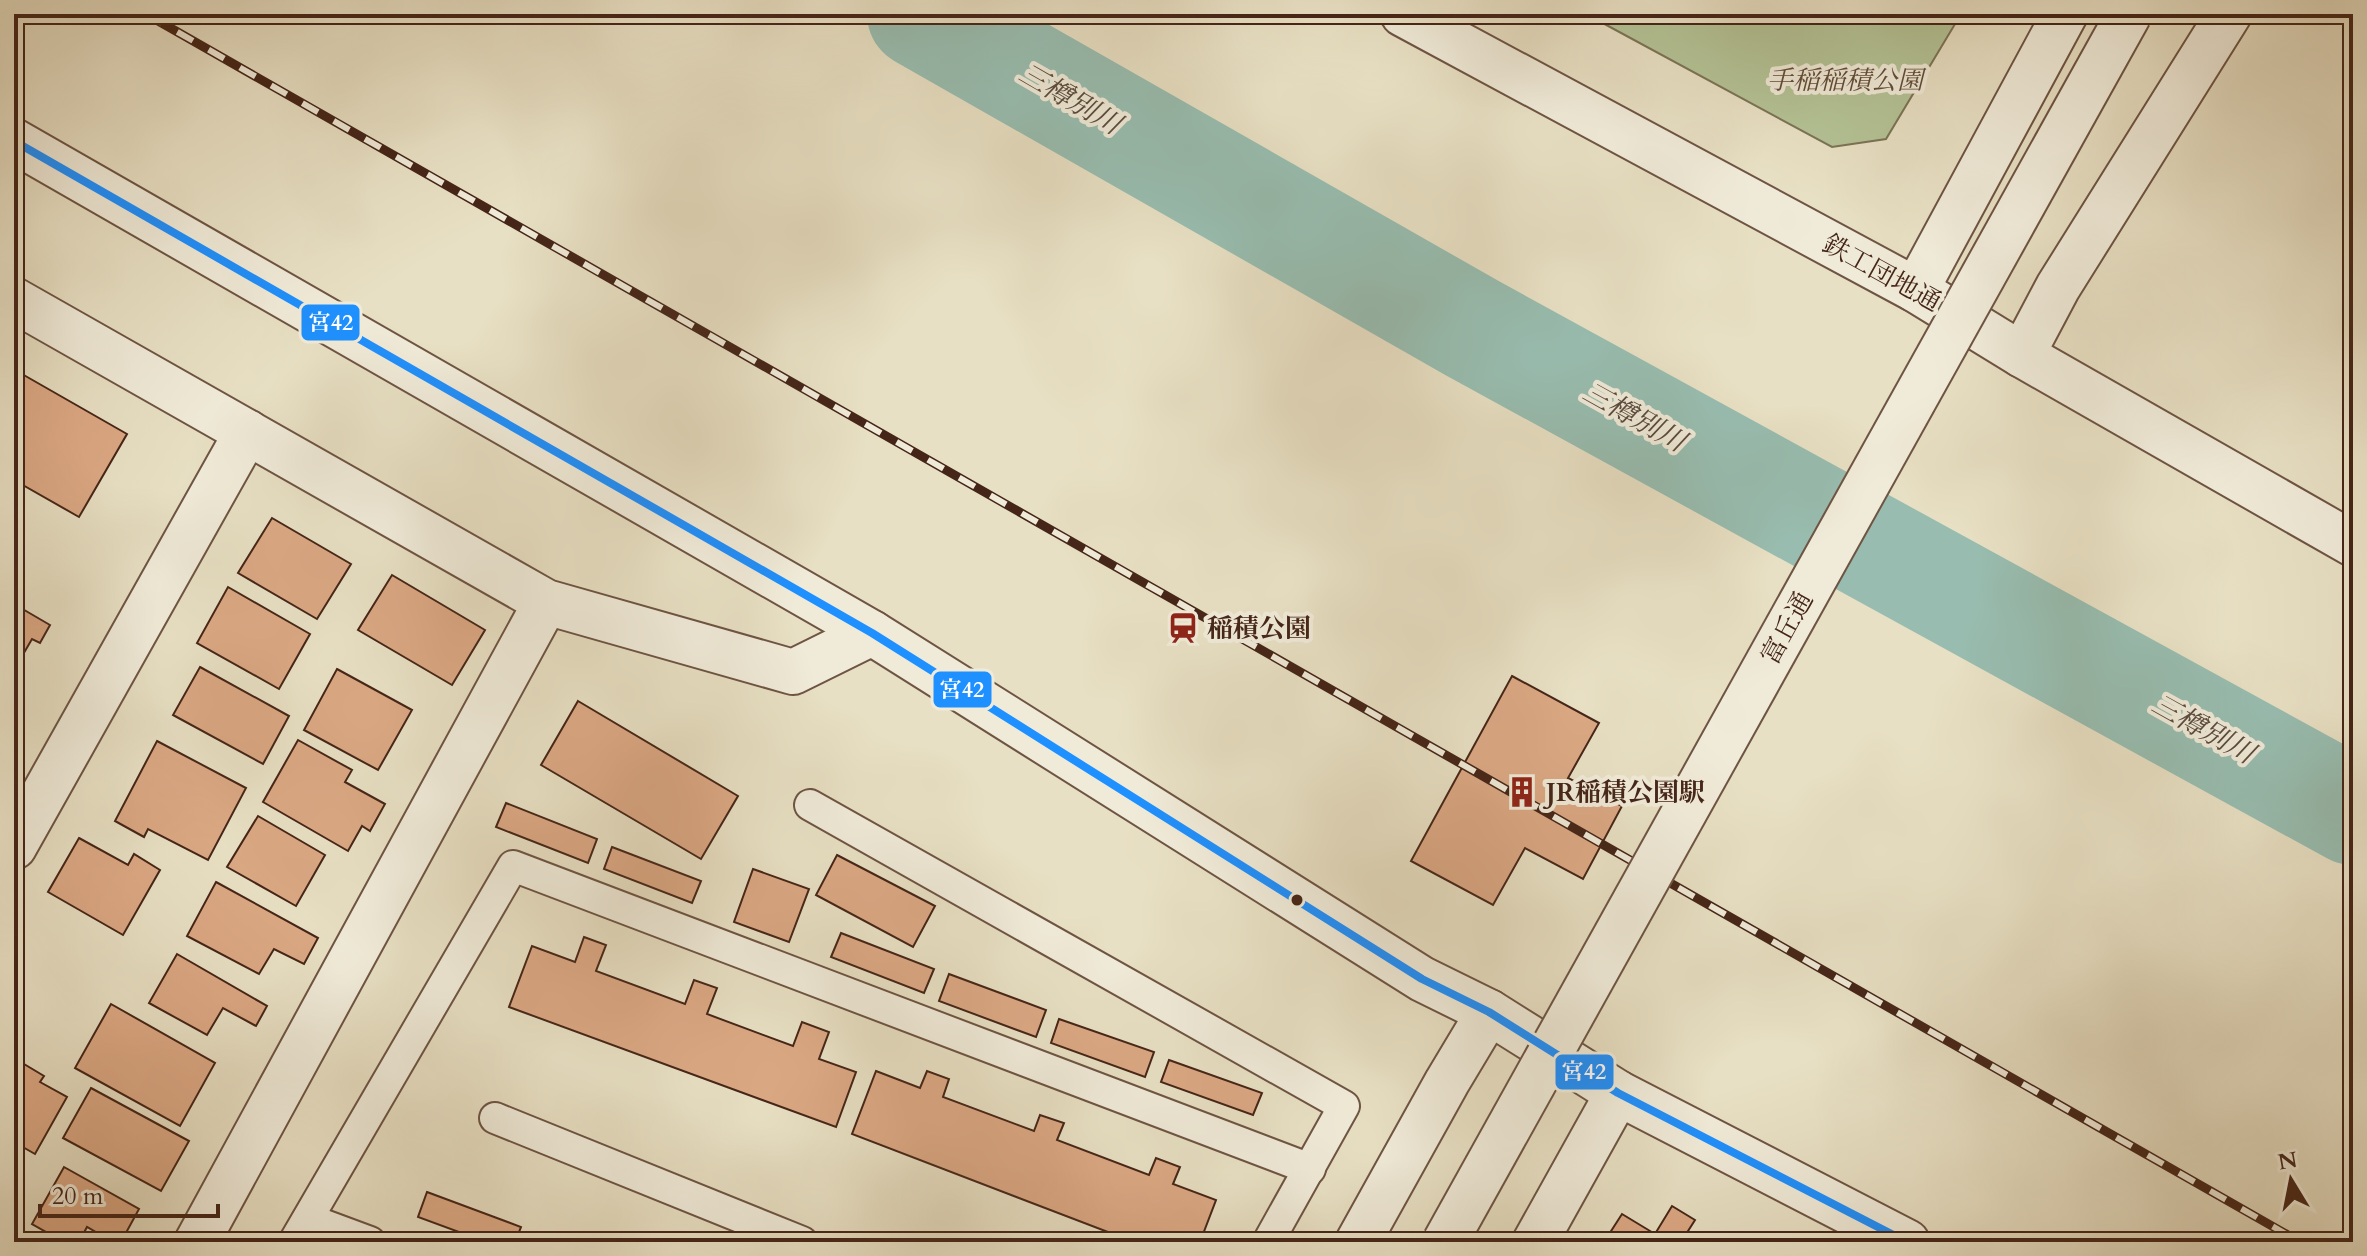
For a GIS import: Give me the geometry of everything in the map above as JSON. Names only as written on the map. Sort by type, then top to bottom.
[{"type":"street","name":"鉄工団地通","points":[[1403,14],[1916,290],[2022,355],[2353,544]]},
{"type":"street","points":[[1916,290],[2065,14]]},
{"type":"street","name":"富丘通","points":[[1445,1242],[2129,14]]},
{"type":"street","points":[[2022,355],[2058,287],[2229,14]]},
{"type":"street","points":[[14,141],[872,633],[1422,979],[1489,1012],[1618,1093],[1907,1242]]},
{"type":"street","points":[[14,300],[546,602],[793,672],[872,633]]},
{"type":"street","points":[[14,847],[247,432]]},
{"type":"street","points":[[197,1242],[546,602]]},
{"type":"street","points":[[1358,1242],[1489,1012]]},
{"type":"street","points":[[1535,1242],[1618,1093]]},
{"type":"lane","points":[[810,805],[1344,1106],[1268,1242]]},
{"type":"lane","points":[[370,1242],[301,1230],[513,866],[1310,1169]]},
{"type":"lane","points":[[495,1118],[802,1242]]},
{"type":"green space","name":"手稲稲積公園","points":[[1586,14],[1961,14],[1886,139],[1832,147]]},
{"type":"building","points":[[22,374],[127,434],[79,517],[14,480],[14,389]]},
{"type":"building","points":[[272,518],[351,564],[317,619],[238,573]]},
{"type":"building","points":[[392,575],[485,630],[452,685],[358,630]]},
{"type":"building","points":[[228,587],[310,634],[279,689],[197,643]]},
{"type":"building","points":[[14,604],[50,625],[40,643],[32,639],[14,670]]},
{"type":"building","points":[[200,667],[289,716],[263,764],[173,715]]},
{"type":"building","points":[[337,669],[412,710],[378,770],[304,730]]},
{"type":"building","name":"JR稲積公園駅","points":[[1512,676],[1599,723],[1568,778],[1622,806],[1583,879],[1525,848],[1493,905],[1411,861]]},
{"type":"building","points":[[578,701],[738,796],[701,859],[541,765]]},
{"type":"building","points":[[298,740],[352,770],[345,782],[385,804],[370,831],[362,826],[348,851],[263,802]]},
{"type":"building","points":[[157,741],[246,788],[208,860],[148,829],[144,837],[115,821]]},
{"type":"building","points":[[506,803],[597,839],[588,863],[496,827]]},
{"type":"building","points":[[258,816],[325,855],[296,906],[227,867]]},
{"type":"building","points":[[79,838],[128,865],[134,854],[160,870],[123,935],[48,892]]},
{"type":"building","points":[[612,847],[701,881],[692,903],[604,869]]},
{"type":"building","points":[[837,855],[935,906],[913,947],[816,895]]},
{"type":"building","points":[[753,869],[809,889],[789,942],[734,922]]},
{"type":"building","points":[[216,882],[318,938],[304,964],[274,949],[259,974],[187,936]]},
{"type":"building","points":[[841,933],[934,969],[924,993],[831,957]]},
{"type":"building","points":[[584,937],[606,945],[596,971],[685,1004],[694,980],[717,988],[707,1014],[793,1046],[802,1022],[829,1032],[819,1059],[856,1072],[836,1127],[509,1007],[532,946],[575,962]]},
{"type":"building","points":[[177,954],[267,1006],[256,1026],[223,1008],[207,1035],[149,1003]]},
{"type":"building","points":[[949,974],[1046,1010],[1036,1037],[939,1001]]},
{"type":"building","points":[[111,1004],[215,1063],[180,1126],[75,1068]]},
{"type":"building","points":[[1059,1019],[1154,1052],[1145,1077],[1051,1043]]},
{"type":"building","points":[[14,1058],[44,1076],[40,1082],[67,1097],[35,1154],[14,1142]]},
{"type":"building","points":[[1169,1060],[1262,1093],[1253,1115],[1161,1082]]},
{"type":"building","points":[[876,1071],[920,1088],[927,1071],[949,1079],[943,1097],[1034,1131],[1040,1115],[1064,1123],[1057,1140],[1149,1175],[1156,1158],[1180,1167],[1173,1184],[1216,1200],[1200,1242],[1134,1242],[852,1134]]},
{"type":"building","points":[[91,1088],[189,1141],[161,1191],[63,1138]]},
{"type":"building","points":[[64,1167],[139,1209],[121,1242],[113,1242],[87,1227],[79,1242],[64,1242],[32,1224]]},
{"type":"building","points":[[427,1192],[521,1227],[515,1242],[486,1242],[418,1217]]},
{"type":"building","points":[[1672,1206],[1695,1220],[1681,1242],[1604,1242],[1622,1214],[1655,1234]]},
{"type":"waterway","name":"三樽別川","points":[[921,14],[1472,328],[2353,811]]},
{"type":"railway","points":[[146,14],[2300,1242]]},
{"type":"transit line","name":"宮42","points":[[14,141],[872,633],[1422,979],[1489,1012],[1618,1093],[1907,1242]]},
{"type":"place","name":"稲積公園","points":[[1183,628]]},
{"type":"place","name":"JR稲積公園駅","points":[[1522,792]]}]
